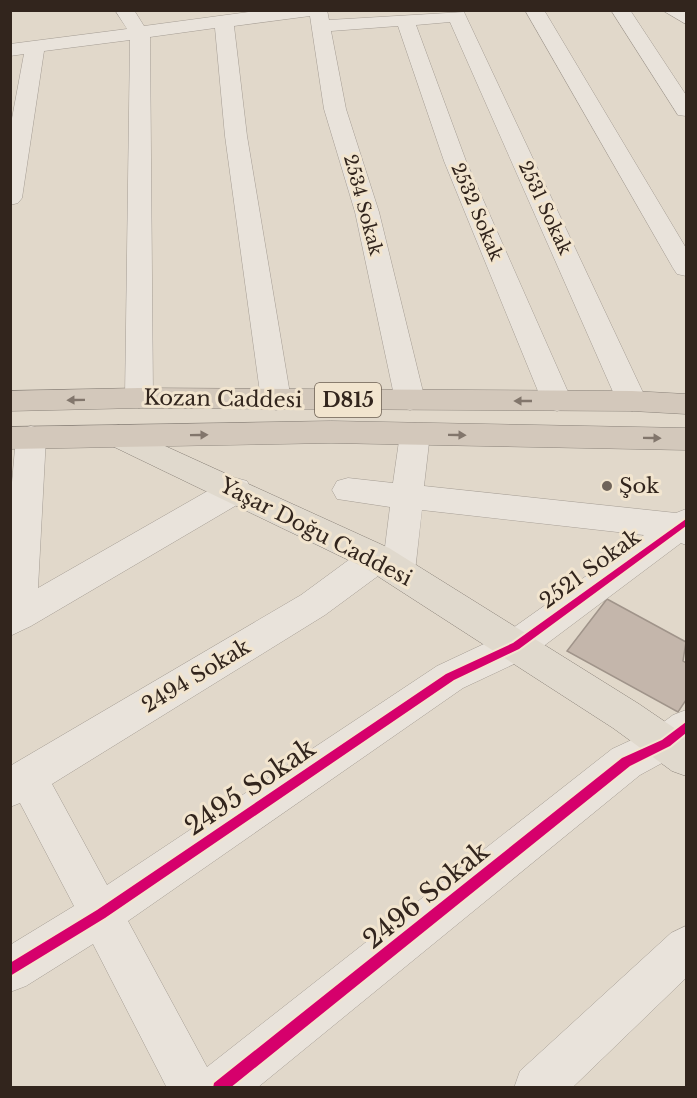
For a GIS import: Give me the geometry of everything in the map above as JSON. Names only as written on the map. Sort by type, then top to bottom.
[{"type":"highway","name":"Kozan Caddesi","points":[[10,401],[141,398],[632,401],[687,404]]},
{"type":"highway","points":[[119,436],[114,429],[111,417],[141,398],[165,423],[153,435]]},
{"type":"highway","name":"Kozan Caddesi","points":[[21,438],[415,434],[687,439]]},
{"type":"main road","name":"Yaşar Doğu Caddesi","points":[[119,436],[236,490],[388,565],[516,646],[680,743]]},
{"type":"street","points":[[124,10],[140,34],[141,398]]},
{"type":"street","points":[[534,10],[687,268]]},
{"type":"street","points":[[620,10],[687,110]]},
{"type":"street","points":[[671,10],[687,18]]},
{"type":"street","points":[[10,50],[224,22],[316,16],[405,19]]},
{"type":"street","name":"2534 Sokak","points":[[316,16],[335,109],[367,212],[410,400]]},
{"type":"street","name":"2531 Sokak","points":[[405,19],[457,16],[632,401]]},
{"type":"street","name":"2532 Sokak","points":[[405,19],[455,161],[557,401]]},
{"type":"street","points":[[224,22],[236,136],[276,400]]},
{"type":"street","points":[[10,198],[35,46]]},
{"type":"street","points":[[662,72],[687,70]]},
{"type":"street","points":[[388,565],[407,496],[415,434]]},
{"type":"street","points":[[15,619],[21,438]]},
{"type":"street","points":[[15,619],[236,490]]},
{"type":"street","points":[[348,490],[684,527]]},
{"type":"street","name":"2521 Sokak","points":[[516,646],[684,527]]},
{"type":"street","name":"2494 Sokak","points":[[19,783],[313,605],[388,565]]},
{"type":"street","name":"2495 Sokak","points":[[10,970],[101,914],[450,677],[516,646]]},
{"type":"street","name":"2496 Sokak","points":[[219,1088],[626,762],[680,743]]},
{"type":"street","points":[[19,783],[101,914],[193,1088]]},
{"type":"street","points":[[537,1088],[687,948]]},
{"type":"building","points":[[607,599],[686,642],[683,661],[686,663],[686,700],[678,712],[567,651]]},
{"type":"cycle path","points":[[10,970],[101,914],[450,677],[516,646],[686,522]]},
{"type":"cycle path","points":[[219,1088],[626,762],[666,743],[686,727]]},
{"type":"place","name":"Şok","points":[[607,486]]}]
